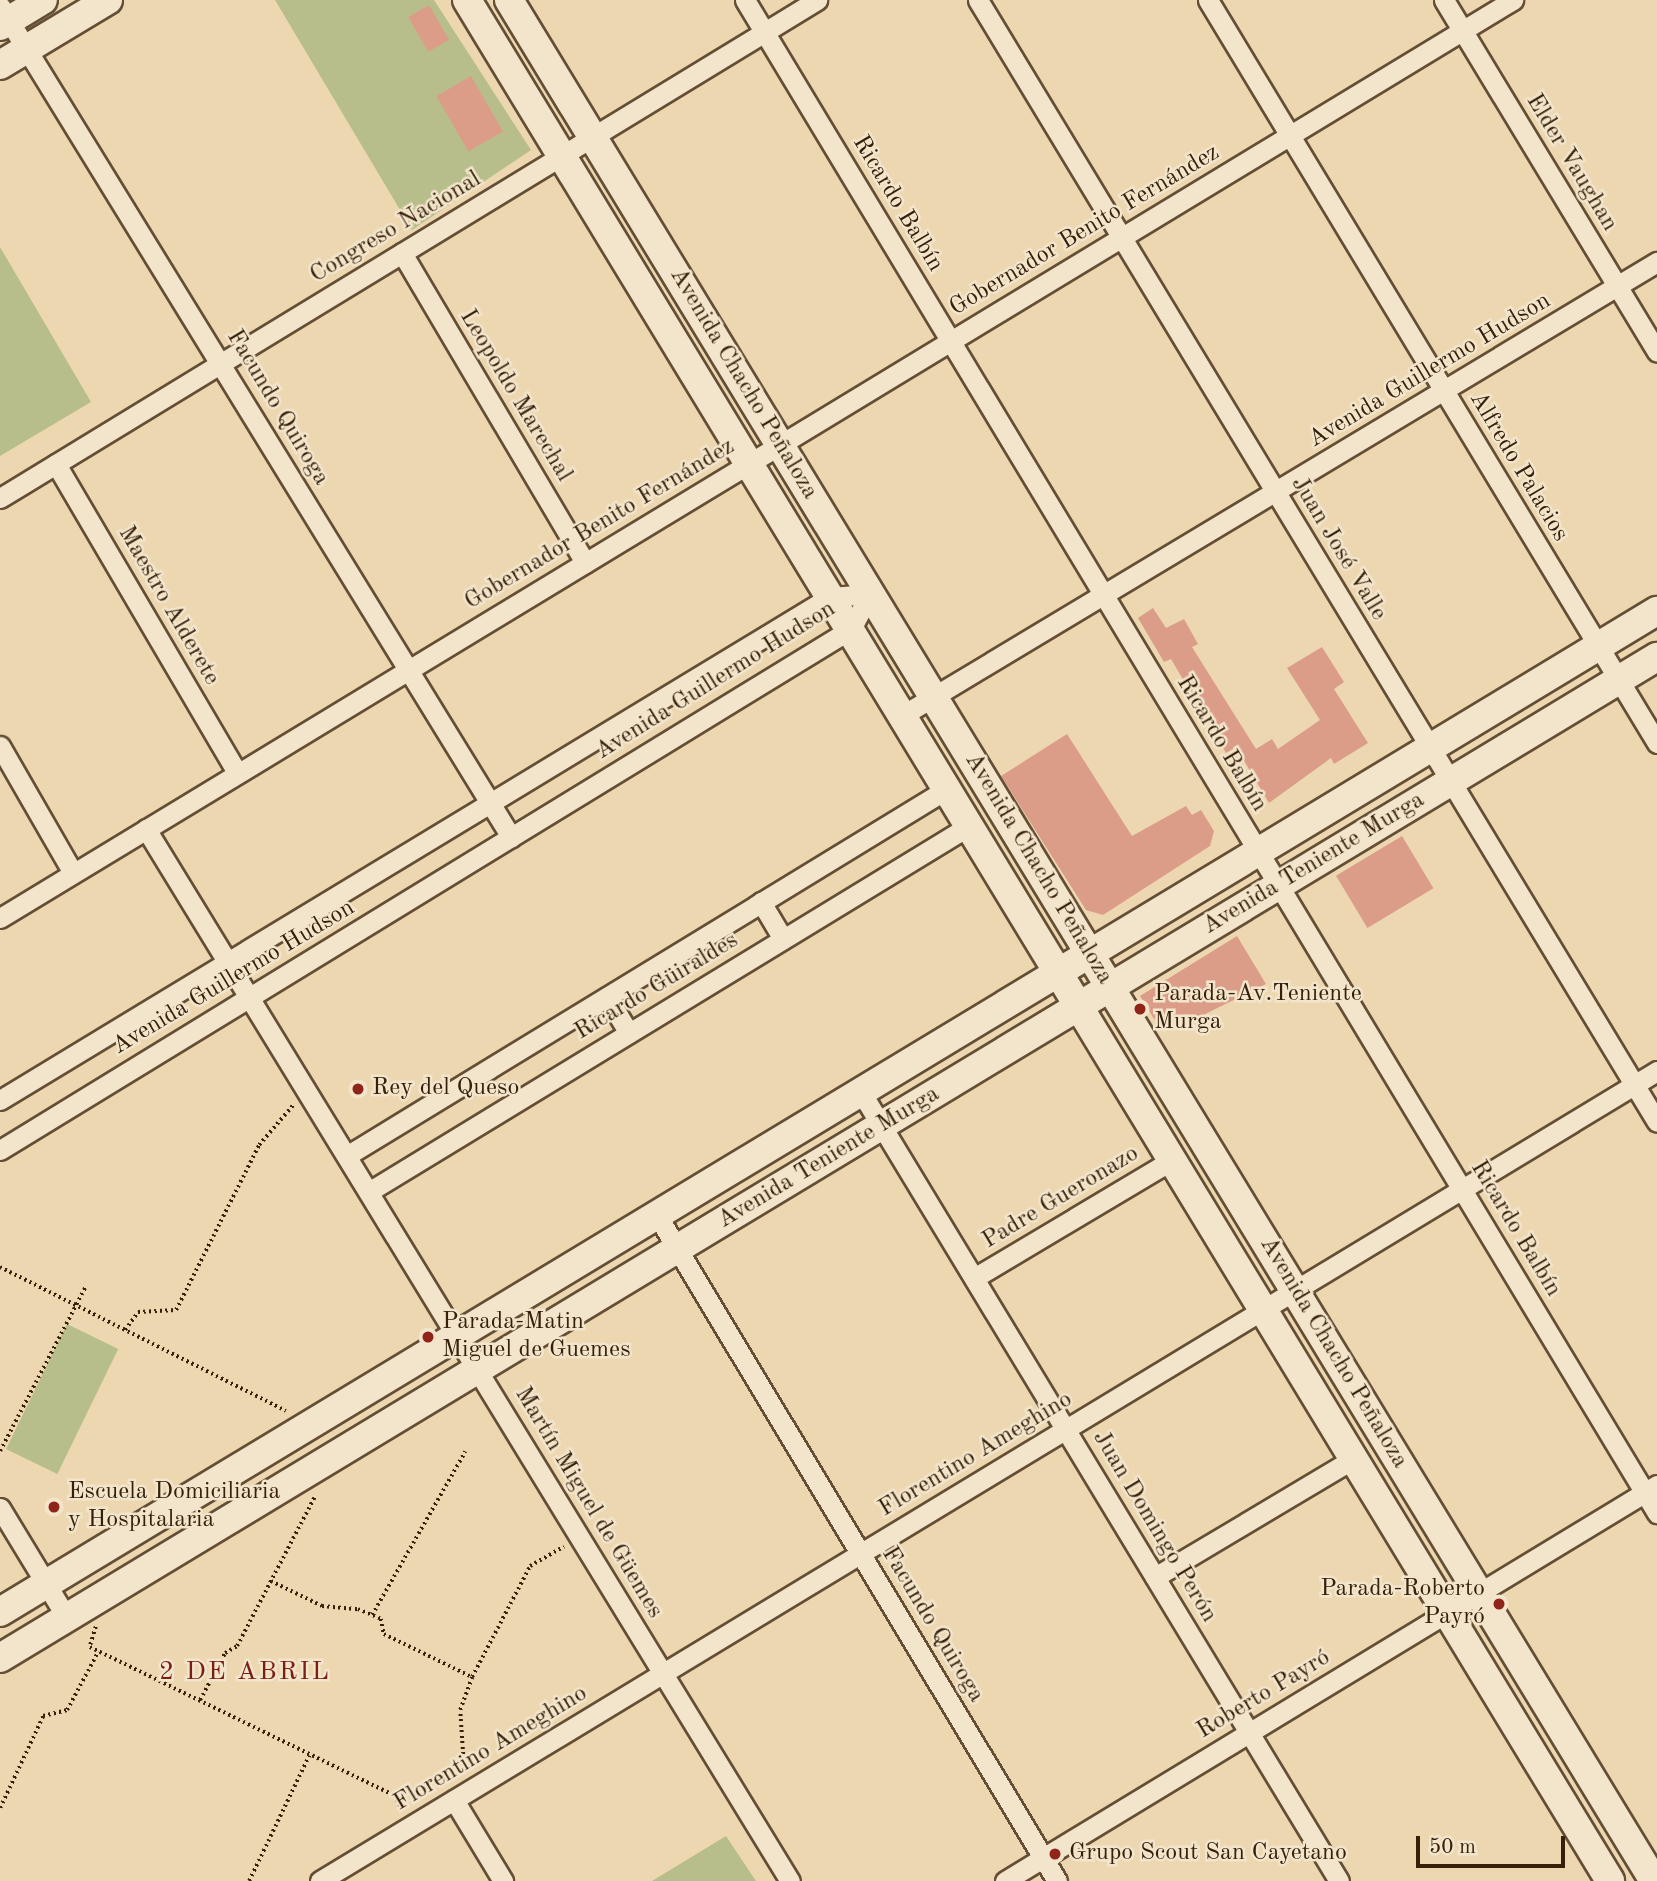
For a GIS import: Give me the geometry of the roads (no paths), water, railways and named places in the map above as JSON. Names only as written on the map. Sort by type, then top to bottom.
[{"type":"main road","points":[[3,17],[43,0]]},
{"type":"main road","points":[[0,65],[108,0]]},
{"type":"main road","name":"Avenida Chacho Peñaloza","points":[[467,0],[852,629],[1610,1881]]},
{"type":"main road","name":"Avenida Chacho Peñaloza","points":[[509,0],[1654,1881]]},
{"type":"main road","name":"Avenida Teniente Murga","points":[[0,1612],[1657,611]]},
{"type":"main road","name":"Avenida Teniente Murga","points":[[0,1658],[1657,657]]},
{"type":"street","name":"Ricardo Balbín","points":[[745,0],[1462,1189],[1651,1489],[1657,1513]]},
{"type":"street","name":"Congreso Nacional","points":[[0,498],[817,0]]},
{"type":"street","name":"Juan José Valle","points":[[978,0],[1657,1122]]},
{"type":"street","name":"Alfredo Palacios","points":[[1208,0],[1657,743]]},
{"type":"street","name":"Elder Vaughan","points":[[1444,0],[1657,352]]},
{"type":"street","name":"Gobernador Benito Fernández","points":[[0,918],[1513,0]]},
{"type":"street","name":"Facundo Quiroga","points":[[3,17],[222,363],[488,804],[511,837]]},
{"type":"street","name":"Leopoldo Marechal","points":[[402,253],[585,563]]},
{"type":"street","name":"Avenida Guillermo Hudson","points":[[903,715],[1657,262]]},
{"type":"street","name":"Maestro Alderete","points":[[56,464],[237,774]]},
{"type":"street","name":"Avenida Guillermo Hudson","points":[[0,1100],[830,597],[870,594]]},
{"type":"street","name":"Avenida Guillermo Hudson","points":[[0,1150],[852,629],[870,594]]},
{"type":"street","points":[[0,746],[73,873]]},
{"type":"street","name":"Ricardo Güiraldes","points":[[348,1156],[947,789]]},
{"type":"street","name":"Ricardo Güiraldes","points":[[370,1191],[969,825]]},
{"type":"street","name":"Martín Miguel de Güemes","points":[[146,829],[790,1881]]},
{"type":"street","points":[[761,902],[783,939]]},
{"type":"street","points":[[607,997],[629,1033]]},
{"type":"street","name":"Florentino Ameghino","points":[[320,1881],[1657,1071]]},
{"type":"street","name":"Juan Domingo Perón","points":[[860,1091],[1339,1881]]},
{"type":"street","name":"Padre Gueronazo","points":[[974,1278],[1172,1160]]},
{"type":"street","name":"Facundo Quiroga","points":[[657,1215],[1057,1881]]},
{"type":"street","points":[[1155,1577],[1353,1459]]},
{"type":"street","name":"Roberto Payró","points":[[1005,1881],[1651,1489]]},
{"type":"street","points":[[0,1508],[67,1618]]},
{"type":"street","points":[[454,1800],[503,1881]]},
{"type":"place","name":"Parada-Av.Teniente Murga","points":[[1140,1009]]},
{"type":"place","name":"Rey del Queso","points":[[358,1089]]},
{"type":"place","name":"Parada-Matin Miguel de Guemes","points":[[428,1337]]},
{"type":"place","name":"Escuela Domiciliaria y Hospitalaria","points":[[54,1507]]},
{"type":"place","name":"Parada-Roberto Payró","points":[[1499,1604]]},
{"type":"place","name":"Grupo Scout San Cayetano","points":[[1055,1854]]},
{"type":"district","name":"2 DE ABRIL","points":[[245,1673]]}]
